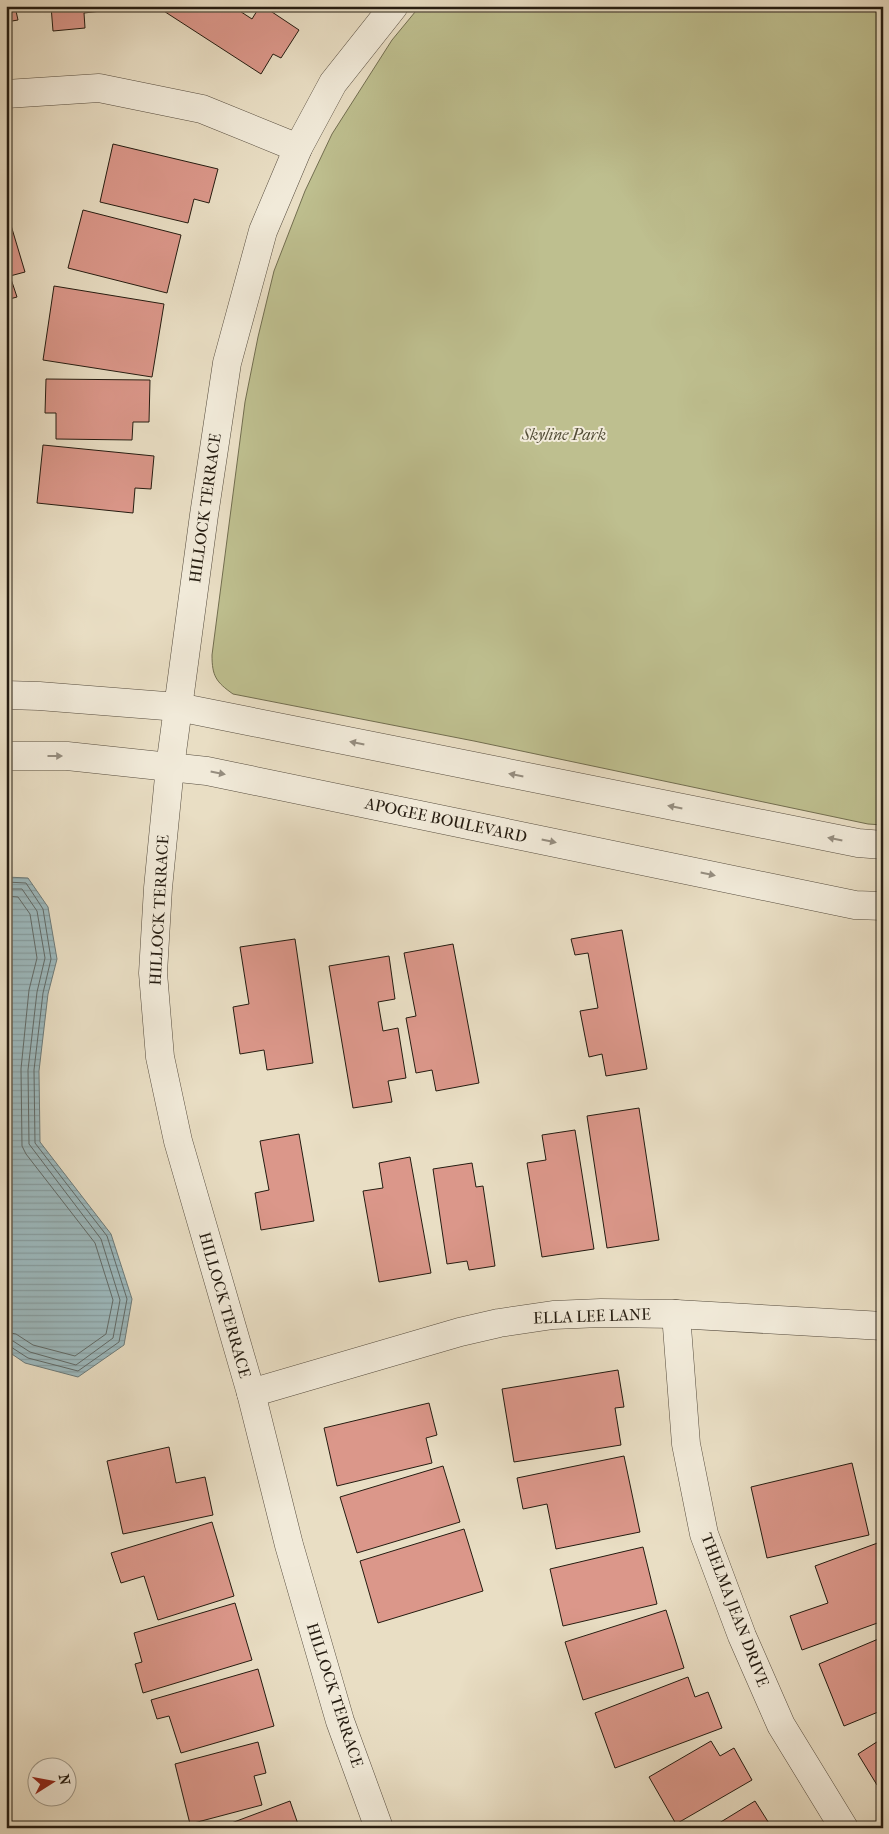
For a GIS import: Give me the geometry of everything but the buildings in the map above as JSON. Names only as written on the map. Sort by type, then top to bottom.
[{"type":"street","name":"HILLOCK TERRACE","points":[[379,1828],[340,1721],[289,1545],[251,1393],[178,1141],[160,1057],[152,973],[170,767],[227,363],[262,231],[298,148],[333,83],[394,6]]},
{"type":"street","points":[[6,94],[100,88],[202,109],[298,148]]},
{"type":"street","points":[[6,695],[178,707],[848,842],[883,845]]},
{"type":"street","name":"APOGEE BOULEVARD","points":[[6,756],[67,756],[213,772],[855,904],[883,906]]},
{"type":"street","name":"ELLA LEE LANE","points":[[251,1393],[460,1332],[499,1323],[553,1315],[601,1313],[676,1314],[883,1326]]},
{"type":"street","name":"THELMA JEAN DRIVE","points":[[676,1314],[686,1444],[704,1534],[742,1636],[781,1725],[844,1828]]},
{"type":"green space","name":"Skyline Park","points":[[420,6],[883,6],[883,825],[868,824],[474,741],[233,694],[216,678],[212,655],[245,402],[274,271],[305,191],[332,134],[392,40]]},
{"type":"water","points":[[6,877],[28,878],[48,907],[57,959],[48,994],[39,1071],[40,1142],[111,1234],[132,1299],[124,1345],[78,1377],[25,1363],[6,1350]]}]
